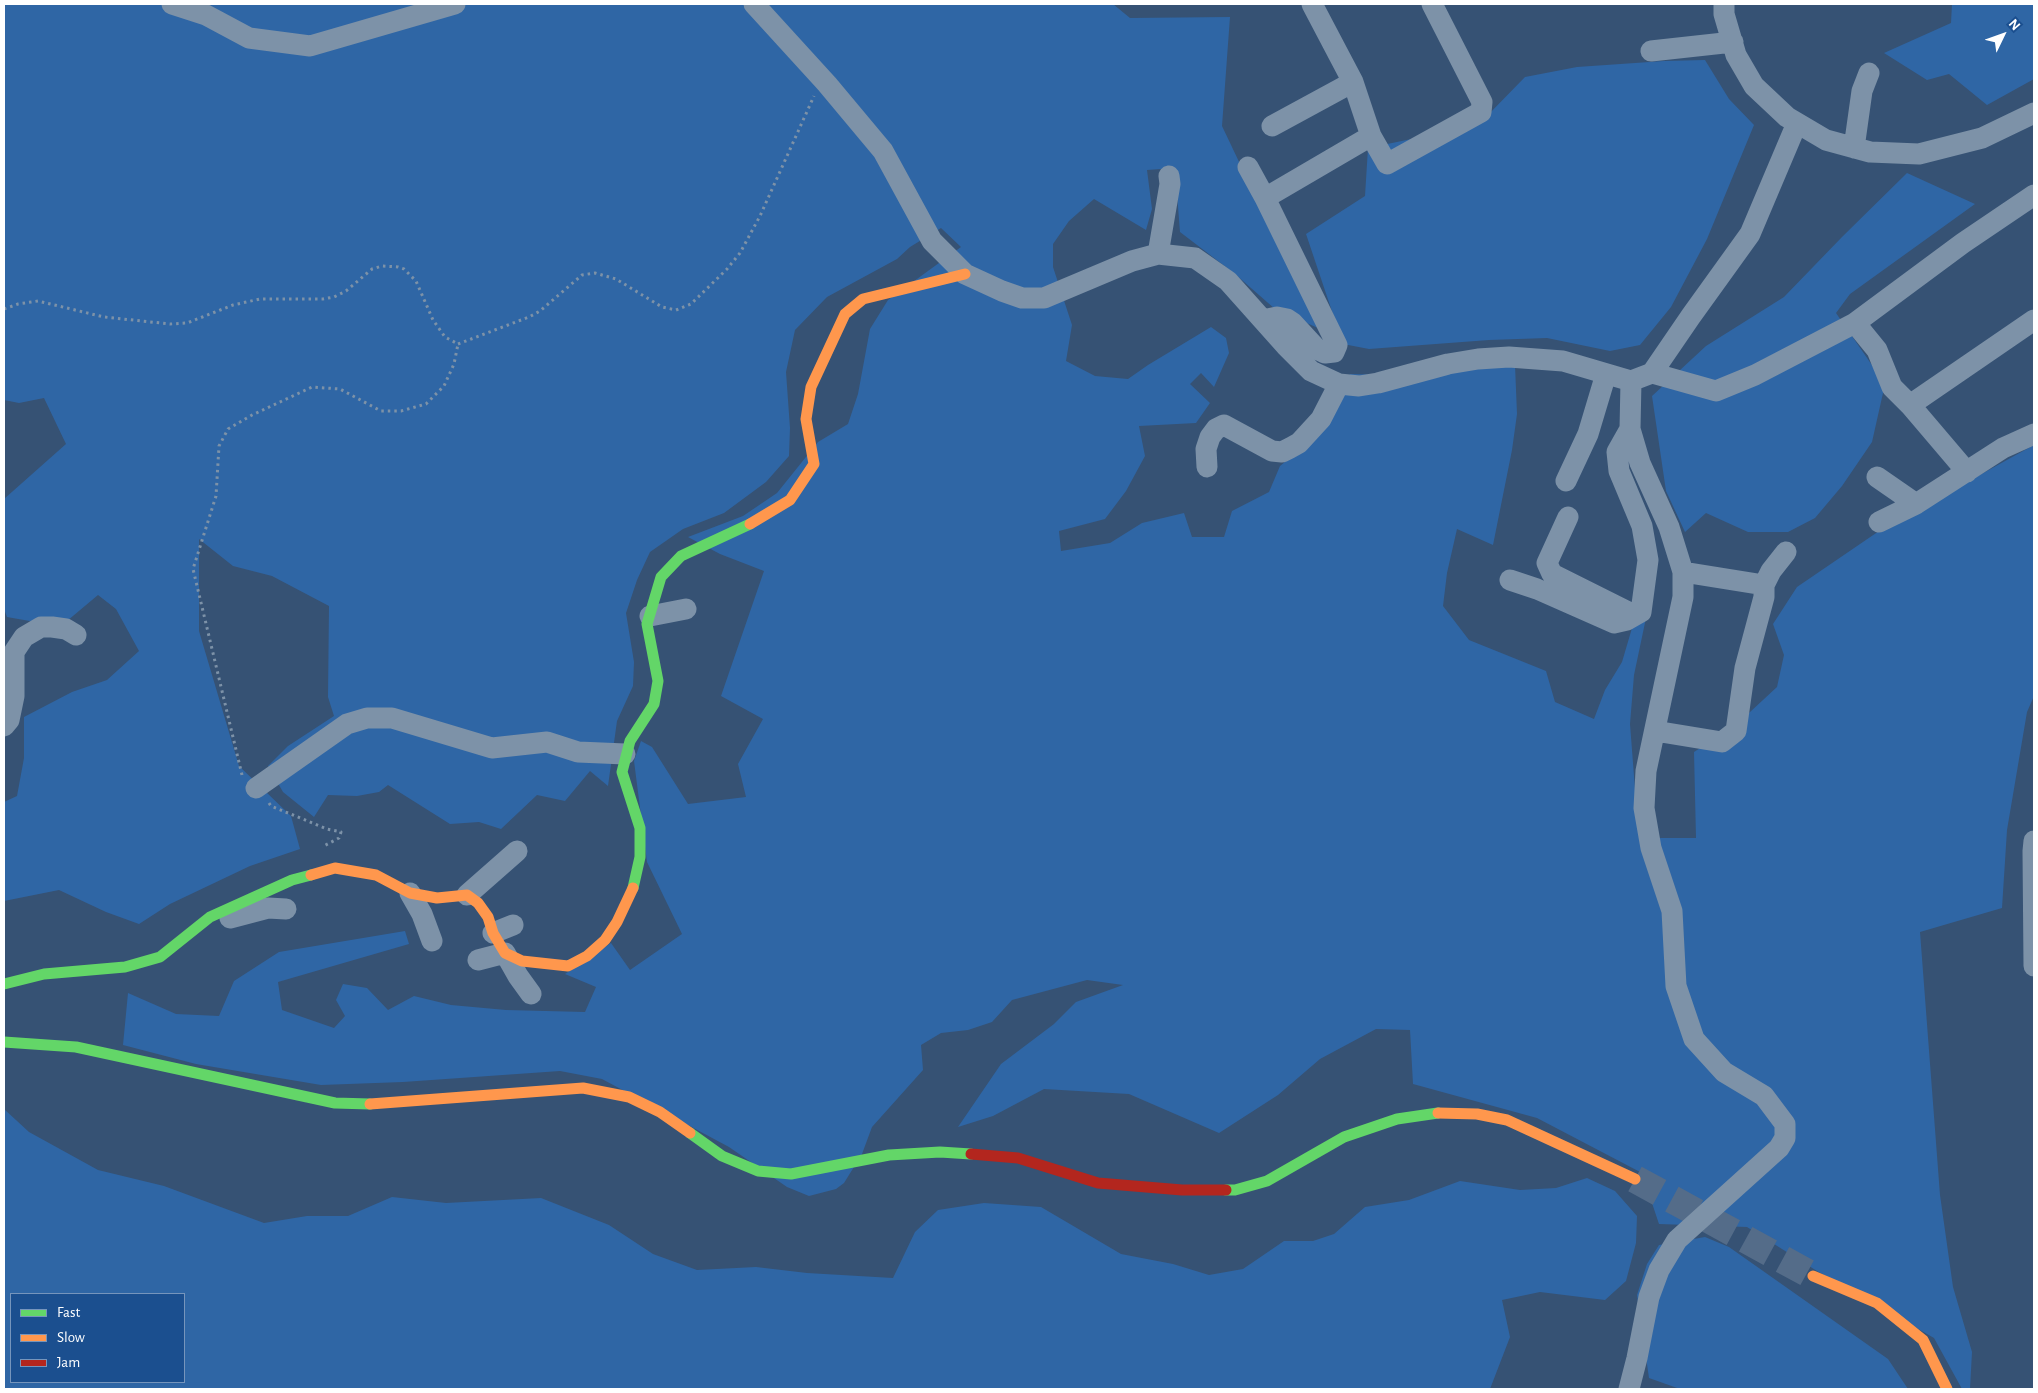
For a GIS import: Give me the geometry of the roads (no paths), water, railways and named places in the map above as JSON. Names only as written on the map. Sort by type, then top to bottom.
[{"type":"street","points":[[172,4],[206,15],[249,38],[310,46],[455,4]]},
{"type":"street","points":[[754,4],[827,84],[883,151],[932,241],[965,274],[1022,298],[1044,298],[1132,261],[1158,254],[1195,258],[1228,281],[1311,371],[1339,384],[1358,386],[1378,384],[1448,364],[1478,359],[1509,358],[1564,361],[1631,381],[1652,373],[1750,234],[1797,123]]},
{"type":"street","points":[[1312,4],[1353,82],[1371,136],[1387,164],[1481,112],[1482,102],[1432,4]]},
{"type":"street","points":[[1724,4],[1724,14],[1736,55],[1754,86],[1787,117],[1826,140],[1870,152],[1919,154],[1982,138],[2034,113]]},
{"type":"street","points":[[1651,51],[1732,42]]},
{"type":"street","points":[[1854,148],[1862,90],[1869,73]]},
{"type":"street","points":[[1272,126],[1353,82]]},
{"type":"street","points":[[1265,198],[1371,136]]},
{"type":"street","points":[[1248,167],[1338,345],[1334,352],[1325,353],[1317,349],[1287,320],[1277,317],[1263,320]]},
{"type":"street","points":[[1158,254],[1170,184],[1169,176]]},
{"type":"street","points":[[1652,373],[1716,391],[1755,375],[1856,323],[1963,243],[2034,195]]},
{"type":"street","points":[[478,960],[505,953],[522,961],[568,966],[587,956],[605,940],[617,922],[632,890],[640,857],[640,828],[622,772],[625,754],[630,741],[654,704],[658,680],[647,624],[661,577],[681,556],[753,523],[790,500],[814,464],[806,419],[811,387],[845,314],[863,299],[965,274]]},
{"type":"street","points":[[1910,405],[2034,320]]},
{"type":"street","points":[[1856,323],[1877,350],[1892,386],[1967,472]]},
{"type":"street","points":[[1566,481],[1588,434],[1606,374]]},
{"type":"street","points":[[1629,1389],[1649,1297],[1659,1270],[1677,1240],[1779,1148],[1785,1138],[1785,1124],[1764,1096],[1724,1072],[1694,1039],[1676,986],[1672,911],[1651,848],[1644,808],[1646,771],[1684,597],[1683,572],[1668,526],[1640,463],[1630,429],[1631,381]]},
{"type":"street","points":[[1206,467],[1206,449],[1210,437],[1216,429],[1224,425],[1272,451],[1282,452],[1299,443],[1321,419],[1339,384]]},
{"type":"street","points":[[1510,580],[1537,588],[1614,623],[1627,620],[1641,612],[1648,560],[1642,526],[1619,471],[1617,452],[1630,429]]},
{"type":"street","points":[[1879,522],[1916,504],[2003,448],[2034,434]]},
{"type":"street","points":[[1877,477],[1916,504]]},
{"type":"street","points":[[1568,517],[1547,563],[1552,574],[1634,615]]},
{"type":"street","points":[[1655,731],[1722,742],[1736,731],[1745,668],[1764,597],[1764,584],[1771,571],[1786,552]]},
{"type":"street","points":[[1683,572],[1764,584]]},
{"type":"street","points":[[650,616],[686,609]]},
{"type":"street","points":[[4,726],[9,720],[14,696],[14,652],[24,637],[41,627],[52,626],[66,629],[76,635]]},
{"type":"street","points":[[256,788],[347,724],[367,718],[392,718],[492,748],[547,742],[578,752],[625,754]]},
{"type":"street","points":[[2034,841],[2034,966]]},
{"type":"street","points":[[4,984],[44,974],[125,967],[160,957],[210,917],[292,880],[335,868],[376,875],[410,894],[436,898],[467,895],[517,851]]},
{"type":"street","points":[[410,894],[422,914],[432,940]]},
{"type":"street","points":[[467,895],[478,903],[488,917],[505,953],[531,994]]},
{"type":"street","points":[[210,917],[232,918],[268,908],[286,909]]},
{"type":"street","points":[[494,933],[513,925]]},
{"type":"street","points":[[4,1042],[76,1047],[335,1103],[373,1104],[583,1088],[629,1097],[660,1112],[722,1156],[758,1171],[792,1174],[889,1155],[940,1152],[1018,1158],[1098,1183],[1182,1190],[1234,1190],[1268,1181],[1344,1137],[1397,1119],[1437,1112],[1477,1114],[1507,1120],[1635,1179]]},
{"type":"street","points":[[1813,1276],[1876,1303],[1923,1340],[1947,1389]]},
{"type":"tunnel","points":[[1635,1179],[1813,1276]]}]
